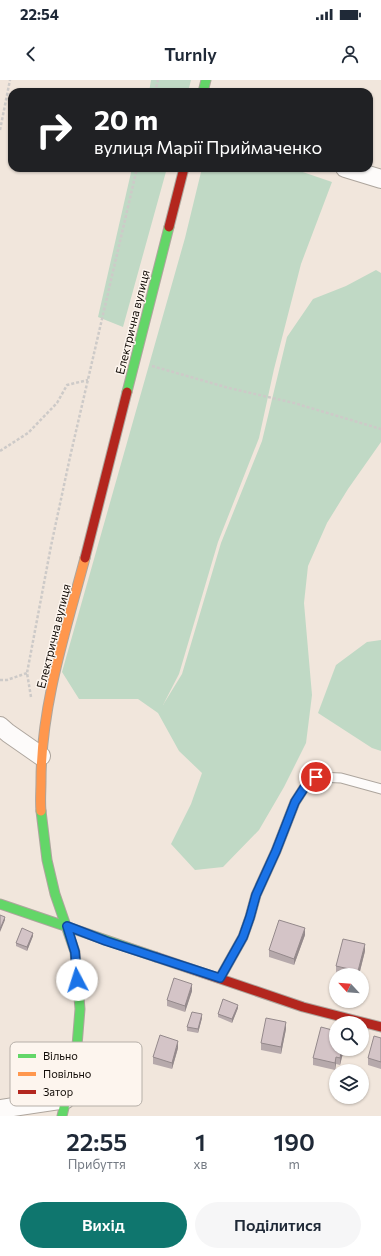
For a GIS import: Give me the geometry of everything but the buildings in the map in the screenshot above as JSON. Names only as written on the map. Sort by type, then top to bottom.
[{"type":"street","name":"Електрична вулиця","points":[[77,1042],[80,1009],[75,952],[55,894],[47,860],[41,808],[41,756],[46,719],[56,670],[183,172]]},
{"type":"street","points":[[358,172],[381,179]]},
{"type":"street","points":[[0,726],[41,756]]},
{"type":"street","points":[[0,904],[303,1007],[381,1027]]},
{"type":"street","points":[[0,1109],[64,1108]]},
{"type":"lane","points":[[220,978],[243,937],[256,895],[276,851],[295,802],[306,785],[316,777],[323,777],[341,778],[381,789]]},
{"type":"path","points":[[0,130],[8,90]]},
{"type":"path","points":[[32,703],[27,673],[50,546],[137,172]]},
{"type":"path","points":[[135,361],[229,388],[294,402],[381,429]]},
{"type":"path","points":[[0,451],[28,433],[57,403],[67,385],[88,380]]},
{"type":"path","points":[[0,680],[7,680],[27,673]]},
{"type":"green space","points":[[151,80],[191,80],[189,88],[150,88]]},
{"type":"green space","points":[[131,172],[166,172],[123,327],[98,317]]},
{"type":"green space","points":[[201,172],[303,172],[332,182],[301,264],[274,369],[259,438],[218,542],[179,674],[163,705],[182,674],[221,543],[262,441],[287,337],[313,299],[346,286],[376,270],[381,273],[381,442],[348,489],[327,523],[308,566],[304,603],[312,695],[306,743],[284,787],[259,830],[223,867],[195,870],[171,844],[191,804],[202,773],[179,751],[158,713],[138,699],[79,699],[62,672],[185,238]]},
{"type":"green space","points":[[381,640],[381,751],[372,748],[318,713],[336,665],[367,642]]},
{"type":"traffic: fast","points":[[204,88],[206,80]]},
{"type":"traffic: fast","points":[[127,392],[169,227]]},
{"type":"traffic: fast","points":[[41,811],[47,860],[55,894],[75,952],[80,1009],[77,1042]]},
{"type":"traffic: fast","points":[[0,904],[156,957]]},
{"type":"traffic: fast","points":[[62,1116],[64,1106]]},
{"type":"traffic: slow","points":[[41,811],[42,753],[45,724],[56,668],[85,558]]},
{"type":"traffic: jam","points":[[169,227],[183,172]]},
{"type":"traffic: jam","points":[[85,558],[127,392]]},
{"type":"traffic: jam","points":[[156,957],[303,1007],[381,1027]]},
{"type":"route","points":[[77,980],[75,952],[67,926],[106,941],[220,978],[243,937],[256,895],[276,851],[295,802],[306,785],[316,777]]}]
